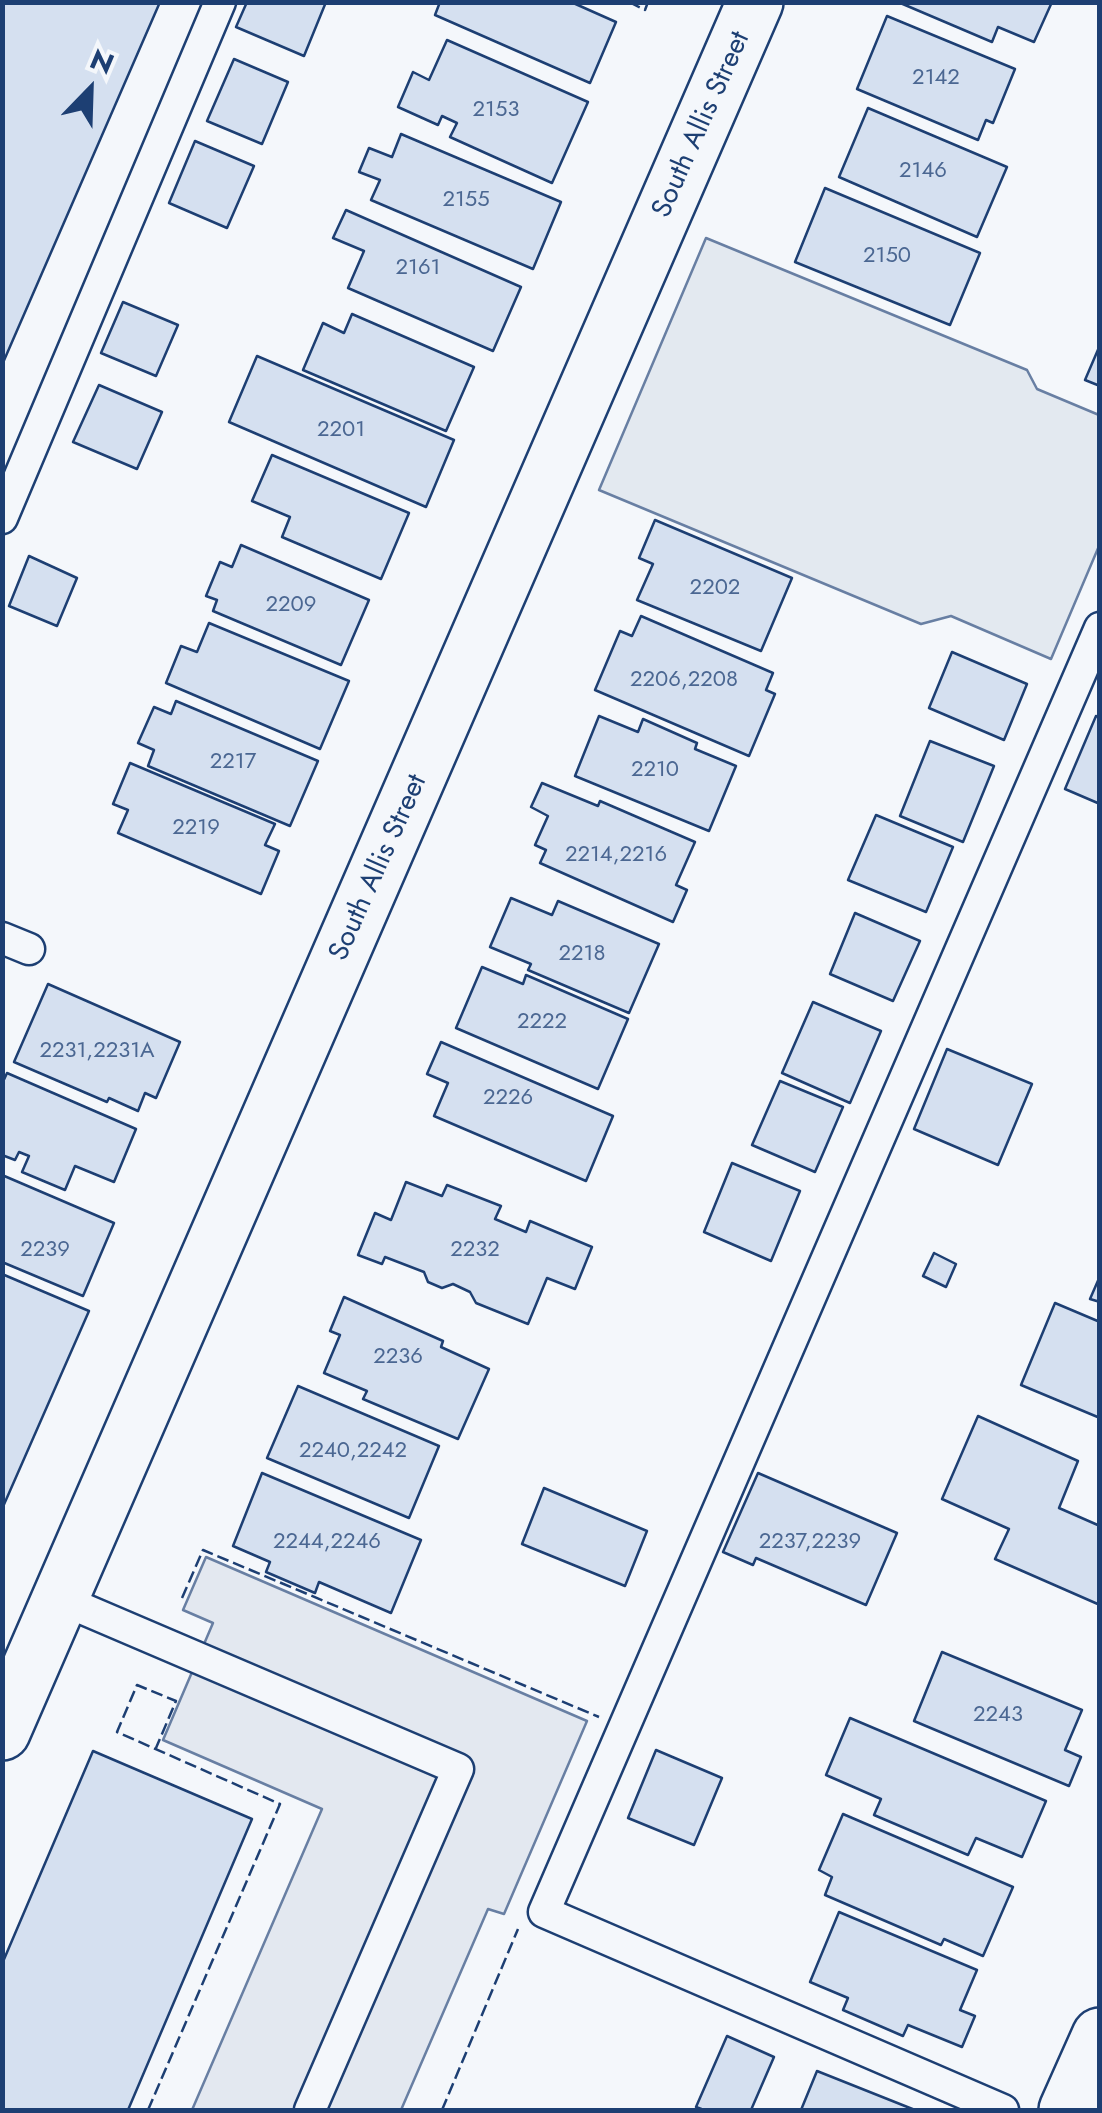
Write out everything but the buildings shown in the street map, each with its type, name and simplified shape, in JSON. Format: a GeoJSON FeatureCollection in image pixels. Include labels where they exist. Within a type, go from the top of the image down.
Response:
{"type":"FeatureCollection","features":[{"type":"Feature","properties":{"kind":"street","name":"South Allis Street"},"geometry":{"type":"LineString","coordinates":[[2,1732],[755,2]]}},
{"type":"Feature","properties":{"kind":"street"},"geometry":{"type":"LineString","coordinates":[[1066,2110],[1100,2036]]}},
{"type":"Feature","properties":{"kind":"lane"},"geometry":{"type":"LineString","coordinates":[[2,518],[220,2]]}},
{"type":"Feature","properties":{"kind":"lane"},"geometry":{"type":"LineString","coordinates":[[1003,2110],[544,1912],[1100,628]]}},
{"type":"Feature","properties":{"kind":"lane"},"geometry":{"type":"LineString","coordinates":[[60,1600],[458,1769],[310,2110]]}},
{"type":"Feature","properties":{"kind":"shaded area"},"geometry":{"type":"Polygon","coordinates":[[[706,238],[1027,370],[1037,389],[1099,415],[1099,546],[1051,659],[951,616],[921,624],[599,490],[706,238]]]}},
{"type":"Feature","properties":{"kind":"shaded area"},"geometry":{"type":"Polygon","coordinates":[[[206,1557],[587,1721],[504,1914],[488,1909],[401,2110],[192,2110],[322,1809],[163,1740],[213,1623],[183,1610],[206,1557]]]}},
{"type":"Feature","properties":{"kind":"fence"},"geometry":{"type":"LineString","coordinates":[[629,2],[645,10],[648,2]]}},
{"type":"Feature","properties":{"kind":"fence"},"geometry":{"type":"LineString","coordinates":[[182,1598],[203,1550],[599,1717]]}},
{"type":"Feature","properties":{"kind":"fence"},"geometry":{"type":"LineString","coordinates":[[148,2110],[280,1804],[117,1732],[137,1685],[176,1701],[156,1748]]}},
{"type":"Feature","properties":{"kind":"fence"},"geometry":{"type":"LineString","coordinates":[[442,2110],[518,1929]]}}]}
